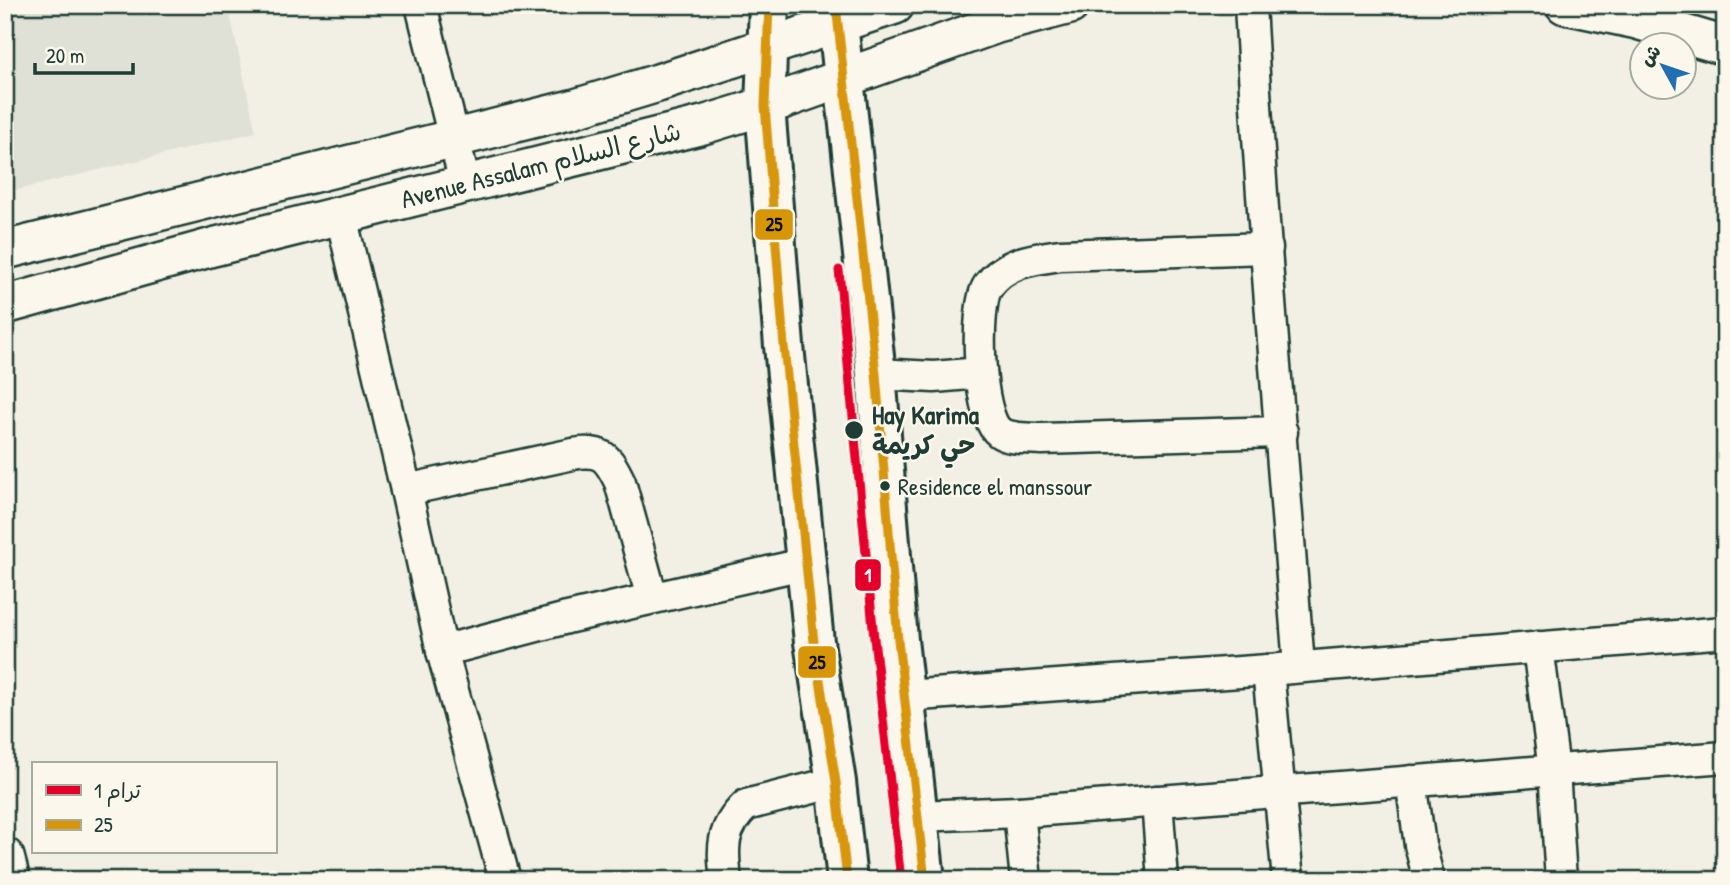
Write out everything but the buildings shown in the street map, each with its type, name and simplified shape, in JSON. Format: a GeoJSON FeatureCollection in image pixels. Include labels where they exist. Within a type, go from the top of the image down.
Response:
{"type":"FeatureCollection","features":[{"type":"Feature","properties":{"kind":"main road"},"geometry":{"type":"LineString","coordinates":[[769,5],[765,48],[765,106],[805,567],[836,782],[847,880]]}},
{"type":"Feature","properties":{"kind":"main road"},"geometry":{"type":"LineString","coordinates":[[837,15],[876,374],[898,640],[925,880]]}},
{"type":"Feature","properties":{"kind":"street"},"geometry":{"type":"LineString","coordinates":[[421,5],[465,183]]}},
{"type":"Feature","properties":{"kind":"street","name":"Avenue Assalam شارع السلام"},"geometry":{"type":"LineString","coordinates":[[5,250],[572,109],[765,48],[837,15],[895,5]]}},
{"type":"Feature","properties":{"kind":"street","name":"Avenue Assalam شارع السلام"},"geometry":{"type":"LineString","coordinates":[[5,305],[200,250],[703,125],[765,106],[997,24],[1070,5]]}},
{"type":"Feature","properties":{"kind":"street"},"geometry":{"type":"LineString","coordinates":[[1250,5],[1272,337],[1282,432],[1299,666]]}},
{"type":"Feature","properties":{"kind":"street"},"geometry":{"type":"LineString","coordinates":[[1565,5],[1637,20],[1725,46]]}},
{"type":"Feature","properties":{"kind":"street"},"geometry":{"type":"LineString","coordinates":[[341,216],[442,651],[505,880]]}},
{"type":"Feature","properties":{"kind":"street"},"geometry":{"type":"LineString","coordinates":[[1267,247],[1060,256],[1017,263],[989,283],[983,293],[980,305],[981,373],[992,424],[1004,435],[1042,439],[1282,432]]}},
{"type":"Feature","properties":{"kind":"street"},"geometry":{"type":"LineString","coordinates":[[876,374],[934,377],[981,373]]}},
{"type":"Feature","properties":{"kind":"street"},"geometry":{"type":"LineString","coordinates":[[406,490],[573,454],[599,454],[611,464],[620,482],[652,598]]}},
{"type":"Feature","properties":{"kind":"street"},"geometry":{"type":"LineString","coordinates":[[442,651],[652,598],[805,567]]}},
{"type":"Feature","properties":{"kind":"street"},"geometry":{"type":"LineString","coordinates":[[905,696],[1268,670],[1725,632]]}},
{"type":"Feature","properties":{"kind":"street"},"geometry":{"type":"LineString","coordinates":[[1538,647],[1554,770],[1561,880]]}},
{"type":"Feature","properties":{"kind":"street"},"geometry":{"type":"LineString","coordinates":[[1268,670],[1289,880]]}},
{"type":"Feature","properties":{"kind":"street"},"geometry":{"type":"LineString","coordinates":[[917,816],[1019,812],[1725,757]]}},
{"type":"Feature","properties":{"kind":"street"},"geometry":{"type":"LineString","coordinates":[[1411,781],[1420,845],[1429,880]]}},
{"type":"Feature","properties":{"kind":"street"},"geometry":{"type":"LineString","coordinates":[[726,880],[723,852],[726,835],[736,815],[747,805],[836,782]]}},
{"type":"Feature","properties":{"kind":"street"},"geometry":{"type":"LineString","coordinates":[[1157,801],[1163,880]]}},
{"type":"Feature","properties":{"kind":"street"},"geometry":{"type":"LineString","coordinates":[[1019,812],[1026,880]]}},
{"type":"Feature","properties":{"kind":"street"},"geometry":{"type":"LineString","coordinates":[[5,857],[11,880]]}},
{"type":"Feature","properties":{"kind":"shaded area"},"geometry":{"type":"Polygon","coordinates":[[[5,5],[228,5],[256,132],[5,193],[5,5]]]}},
{"type":"Feature","properties":{"kind":"tram line","name":"1"},"geometry":{"type":"LineString","coordinates":[[839,270],[874,638],[901,880]]}},
{"type":"Feature","properties":{"kind":"transit line","name":"25"},"geometry":{"type":"LineString","coordinates":[[769,5],[765,106],[784,346],[814,642],[836,782],[847,880]]}},
{"type":"Feature","properties":{"kind":"transit line","name":"25"},"geometry":{"type":"LineString","coordinates":[[836,5],[876,374],[898,640],[925,880]]}},
{"type":"Feature","properties":{"kind":"place","name":"Hay Karima حي كريمة"},"geometry":{"type":"Point","coordinates":[854,430]}},
{"type":"Feature","properties":{"kind":"place","name":"Residence el manssour"},"geometry":{"type":"Point","coordinates":[885,486]}}]}
